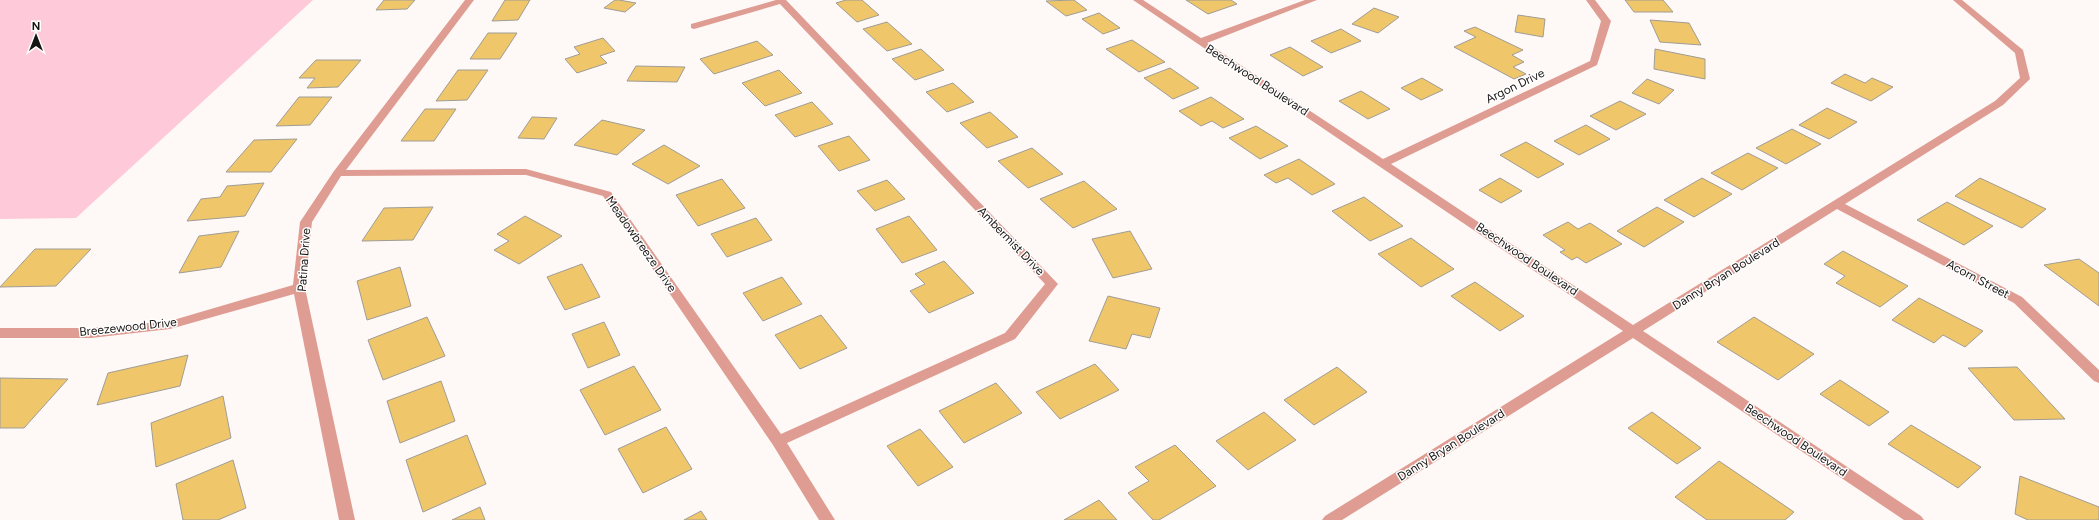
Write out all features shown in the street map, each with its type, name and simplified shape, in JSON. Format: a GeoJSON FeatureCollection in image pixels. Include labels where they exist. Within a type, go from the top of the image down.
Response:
{"type":"FeatureCollection","features":[{"type":"Feature","properties":{"kind":"street","name":"Patina Drive"},"geometry":{"type":"LineString","coordinates":[[347,520],[299,288],[306,222],[338,173],[470,0]]}},
{"type":"Feature","properties":{"kind":"street"},"geometry":{"type":"LineString","coordinates":[[694,26],[782,0]]}},
{"type":"Feature","properties":{"kind":"street","name":"Ambermist Drive"},"geometry":{"type":"LineString","coordinates":[[778,441],[1010,336],[1052,284],[782,0]]}},
{"type":"Feature","properties":{"kind":"street","name":"Beechwood Boulevard"},"geometry":{"type":"LineString","coordinates":[[1137,0],[1384,163],[1916,520]]}},
{"type":"Feature","properties":{"kind":"street"},"geometry":{"type":"LineString","coordinates":[[1200,42],[1313,0]]}},
{"type":"Feature","properties":{"kind":"street","name":"Argon Drive"},"geometry":{"type":"LineString","coordinates":[[1384,163],[1594,63],[1606,21],[1590,0]]}},
{"type":"Feature","properties":{"kind":"street","name":"Danny Bryan Boulevard"},"geometry":{"type":"LineString","coordinates":[[1330,520],[1838,205],[1999,103],[2025,79],[2020,52],[1956,0]]}},
{"type":"Feature","properties":{"kind":"street","name":"Meadowbreeze Drive"},"geometry":{"type":"LineString","coordinates":[[338,173],[526,172],[608,194],[778,441],[826,520]]}},
{"type":"Feature","properties":{"kind":"street","name":"Acorn Street"},"geometry":{"type":"LineString","coordinates":[[1838,205],[2018,300],[2099,378]]}},
{"type":"Feature","properties":{"kind":"street","name":"Breezewood Drive"},"geometry":{"type":"LineString","coordinates":[[0,333],[91,333],[170,325],[299,288]]}},
{"type":"Feature","properties":{"kind":"shaded area"},"geometry":{"type":"Polygon","coordinates":[[[0,0],[313,0],[76,218],[0,219],[0,0]]]}},
{"type":"Feature","properties":{"kind":"building"},"geometry":{"type":"Polygon","coordinates":[[[384,0],[415,0],[407,9],[376,10],[384,0]]]}},
{"type":"Feature","properties":{"kind":"building"},"geometry":{"type":"Polygon","coordinates":[[[505,0],[530,0],[518,20],[492,21],[505,0]]]}},
{"type":"Feature","properties":{"kind":"building"},"geometry":{"type":"Polygon","coordinates":[[[615,0],[636,3],[625,12],[604,8],[615,0]]]}},
{"type":"Feature","properties":{"kind":"building"},"geometry":{"type":"Polygon","coordinates":[[[846,0],[862,0],[879,15],[857,22],[836,3],[846,0]]]}},
{"type":"Feature","properties":{"kind":"building"},"geometry":{"type":"Polygon","coordinates":[[[1074,0],[1087,10],[1066,16],[1046,1],[1074,0]]]}},
{"type":"Feature","properties":{"kind":"building"},"geometry":{"type":"Polygon","coordinates":[[[1186,0],[1231,0],[1237,4],[1208,14],[1186,0]]]}},
{"type":"Feature","properties":{"kind":"building"},"geometry":{"type":"Polygon","coordinates":[[[1625,0],[1663,0],[1673,12],[1634,12],[1625,0]]]}},
{"type":"Feature","properties":{"kind":"building"},"geometry":{"type":"Polygon","coordinates":[[[1374,8],[1399,17],[1378,33],[1352,24],[1374,8]]]}},
{"type":"Feature","properties":{"kind":"building"},"geometry":{"type":"Polygon","coordinates":[[[1099,13],[1120,28],[1103,34],[1082,19],[1099,13]]]}},
{"type":"Feature","properties":{"kind":"building"},"geometry":{"type":"Polygon","coordinates":[[[1518,15],[1545,19],[1543,37],[1515,32],[1518,15]]]}},
{"type":"Feature","properties":{"kind":"building"},"geometry":{"type":"Polygon","coordinates":[[[1650,20],[1689,23],[1701,45],[1660,42],[1650,20]]]}},
{"type":"Feature","properties":{"kind":"building"},"geometry":{"type":"Polygon","coordinates":[[[887,22],[912,44],[887,51],[863,29],[887,22]]]}},
{"type":"Feature","properties":{"kind":"building"},"geometry":{"type":"Polygon","coordinates":[[[1475,27],[1523,50],[1512,55],[1524,62],[1513,67],[1526,74],[1514,79],[1454,47],[1476,37],[1464,31],[1475,27]]]}},
{"type":"Feature","properties":{"kind":"building"},"geometry":{"type":"Polygon","coordinates":[[[1341,29],[1361,41],[1331,53],[1311,41],[1341,29]]]}},
{"type":"Feature","properties":{"kind":"building"},"geometry":{"type":"Polygon","coordinates":[[[488,33],[517,33],[500,59],[470,59],[488,33]]]}},
{"type":"Feature","properties":{"kind":"building"},"geometry":{"type":"Polygon","coordinates":[[[603,38],[615,51],[600,56],[607,63],[577,73],[565,59],[580,54],[574,47],[603,38]]]}},
{"type":"Feature","properties":{"kind":"building"},"geometry":{"type":"Polygon","coordinates":[[[1132,40],[1165,62],[1139,72],[1106,49],[1132,40]]]}},
{"type":"Feature","properties":{"kind":"building"},"geometry":{"type":"Polygon","coordinates":[[[757,41],[773,55],[714,74],[700,59],[757,41]]]}},
{"type":"Feature","properties":{"kind":"building"},"geometry":{"type":"Polygon","coordinates":[[[1290,47],[1323,67],[1303,76],[1270,55],[1290,47]]]}},
{"type":"Feature","properties":{"kind":"building"},"geometry":{"type":"Polygon","coordinates":[[[921,49],[944,70],[915,80],[892,59],[921,49]]]}},
{"type":"Feature","properties":{"kind":"building"},"geometry":{"type":"Polygon","coordinates":[[[1655,49],[1705,59],[1705,79],[1654,69],[1655,49]]]}},
{"type":"Feature","properties":{"kind":"building"},"geometry":{"type":"Polygon","coordinates":[[[316,60],[361,60],[338,87],[307,88],[315,78],[299,78],[316,60]]]}},
{"type":"Feature","properties":{"kind":"building"},"geometry":{"type":"Polygon","coordinates":[[[636,66],[685,67],[677,82],[627,81],[636,66]]]}},
{"type":"Feature","properties":{"kind":"building"},"geometry":{"type":"Polygon","coordinates":[[[1170,68],[1199,88],[1173,99],[1144,78],[1170,68]]]}},
{"type":"Feature","properties":{"kind":"building"},"geometry":{"type":"Polygon","coordinates":[[[458,70],[488,70],[467,100],[436,101],[458,70]]]}},
{"type":"Feature","properties":{"kind":"building"},"geometry":{"type":"Polygon","coordinates":[[[779,70],[802,93],[765,106],[742,83],[779,70]]]}},
{"type":"Feature","properties":{"kind":"building"},"geometry":{"type":"Polygon","coordinates":[[[1845,74],[1865,83],[1872,78],[1893,87],[1871,101],[1831,83],[1845,74]]]}},
{"type":"Feature","properties":{"kind":"building"},"geometry":{"type":"Polygon","coordinates":[[[1422,78],[1443,90],[1421,100],[1401,88],[1422,78]]]}},
{"type":"Feature","properties":{"kind":"building"},"geometry":{"type":"Polygon","coordinates":[[[1647,79],[1674,90],[1659,104],[1632,93],[1647,79]]]}},
{"type":"Feature","properties":{"kind":"building"},"geometry":{"type":"Polygon","coordinates":[[[953,83],[974,102],[947,112],[926,92],[953,83]]]}},
{"type":"Feature","properties":{"kind":"building"},"geometry":{"type":"Polygon","coordinates":[[[1361,91],[1390,109],[1368,119],[1339,101],[1361,91]]]}},
{"type":"Feature","properties":{"kind":"building"},"geometry":{"type":"Polygon","coordinates":[[[299,97],[332,97],[310,125],[276,126],[299,97]]]}},
{"type":"Feature","properties":{"kind":"building"},"geometry":{"type":"Polygon","coordinates":[[[1211,97],[1244,119],[1223,128],[1212,121],[1201,126],[1179,111],[1211,97]]]}},
{"type":"Feature","properties":{"kind":"building"},"geometry":{"type":"Polygon","coordinates":[[[1620,101],[1646,114],[1616,130],[1590,116],[1620,101]]]}},
{"type":"Feature","properties":{"kind":"building"},"geometry":{"type":"Polygon","coordinates":[[[812,102],[833,124],[795,137],[775,115],[812,102]]]}},
{"type":"Feature","properties":{"kind":"building"},"geometry":{"type":"Polygon","coordinates":[[[1827,108],[1857,122],[1829,139],[1799,125],[1827,108]]]}},
{"type":"Feature","properties":{"kind":"building"},"geometry":{"type":"Polygon","coordinates":[[[425,109],[456,109],[434,141],[401,141],[425,109]]]}},
{"type":"Feature","properties":{"kind":"building"},"geometry":{"type":"Polygon","coordinates":[[[990,112],[1018,137],[987,148],[960,123],[990,112]]]}},
{"type":"Feature","properties":{"kind":"building"},"geometry":{"type":"Polygon","coordinates":[[[532,117],[557,118],[544,139],[518,138],[532,117]]]}},
{"type":"Feature","properties":{"kind":"building"},"geometry":{"type":"Polygon","coordinates":[[[602,120],[645,130],[617,155],[574,145],[602,120]]]}},
{"type":"Feature","properties":{"kind":"building"},"geometry":{"type":"Polygon","coordinates":[[[1586,125],[1610,139],[1579,155],[1554,141],[1586,125]]]}},
{"type":"Feature","properties":{"kind":"building"},"geometry":{"type":"Polygon","coordinates":[[[1256,126],[1288,146],[1260,159],[1229,138],[1256,126]]]}},
{"type":"Feature","properties":{"kind":"building"},"geometry":{"type":"Polygon","coordinates":[[[1792,129],[1821,144],[1786,164],[1756,148],[1792,129]]]}},
{"type":"Feature","properties":{"kind":"building"},"geometry":{"type":"Polygon","coordinates":[[[849,136],[870,160],[839,171],[818,146],[849,136]]]}},
{"type":"Feature","properties":{"kind":"building"},"geometry":{"type":"Polygon","coordinates":[[[297,139],[271,172],[226,172],[254,140],[297,139]]]}},
{"type":"Feature","properties":{"kind":"building"},"geometry":{"type":"Polygon","coordinates":[[[1526,142],[1564,164],[1538,178],[1500,155],[1526,142]]]}},
{"type":"Feature","properties":{"kind":"building"},"geometry":{"type":"Polygon","coordinates":[[[664,145],[700,166],[668,184],[632,164],[664,145]]]}},
{"type":"Feature","properties":{"kind":"building"},"geometry":{"type":"Polygon","coordinates":[[[1032,148],[1063,174],[1028,188],[998,161],[1032,148]]]}},
{"type":"Feature","properties":{"kind":"building"},"geometry":{"type":"Polygon","coordinates":[[[1748,153],[1778,168],[1742,190],[1711,173],[1748,153]]]}},
{"type":"Feature","properties":{"kind":"building"},"geometry":{"type":"Polygon","coordinates":[[[1299,159],[1335,184],[1312,195],[1288,178],[1276,183],[1264,175],[1299,159]]]}},
{"type":"Feature","properties":{"kind":"building"},"geometry":{"type":"Polygon","coordinates":[[[1500,178],[1522,191],[1501,203],[1479,190],[1500,178]]]}},
{"type":"Feature","properties":{"kind":"building"},"geometry":{"type":"Polygon","coordinates":[[[1702,178],[1732,194],[1694,217],[1664,200],[1702,178]]]}},
{"type":"Feature","properties":{"kind":"building"},"geometry":{"type":"Polygon","coordinates":[[[1980,178],[2046,209],[2022,228],[1955,196],[1980,178]]]}},
{"type":"Feature","properties":{"kind":"building"},"geometry":{"type":"Polygon","coordinates":[[[722,179],[745,208],[698,226],[676,195],[722,179]]]}},
{"type":"Feature","properties":{"kind":"building"},"geometry":{"type":"Polygon","coordinates":[[[887,180],[905,199],[875,211],[857,191],[887,180]]]}},
{"type":"Feature","properties":{"kind":"building"},"geometry":{"type":"Polygon","coordinates":[[[1084,181],[1117,209],[1073,228],[1040,199],[1084,181]]]}},
{"type":"Feature","properties":{"kind":"building"},"geometry":{"type":"Polygon","coordinates":[[[264,183],[245,216],[187,221],[201,199],[220,197],[227,186],[264,183]]]}},
{"type":"Feature","properties":{"kind":"building"},"geometry":{"type":"Polygon","coordinates":[[[1364,197],[1403,226],[1370,241],[1332,211],[1364,197]]]}},
{"type":"Feature","properties":{"kind":"building"},"geometry":{"type":"Polygon","coordinates":[[[1947,202],[1993,226],[1964,245],[1917,220],[1947,202]]]}},
{"type":"Feature","properties":{"kind":"building"},"geometry":{"type":"Polygon","coordinates":[[[433,207],[413,240],[362,241],[384,208],[433,207]]]}},
{"type":"Feature","properties":{"kind":"building"},"geometry":{"type":"Polygon","coordinates":[[[1657,207],[1684,222],[1644,247],[1617,231],[1657,207]]]}},
{"type":"Feature","properties":{"kind":"building"},"geometry":{"type":"Polygon","coordinates":[[[525,216],[562,236],[519,264],[494,250],[509,241],[497,234],[525,216]]]}},
{"type":"Feature","properties":{"kind":"building"},"geometry":{"type":"Polygon","coordinates":[[[909,216],[937,250],[902,263],[876,229],[909,216]]]}},
{"type":"Feature","properties":{"kind":"building"},"geometry":{"type":"Polygon","coordinates":[[[756,218],[772,240],[727,257],[711,234],[756,218]]]}},
{"type":"Feature","properties":{"kind":"building"},"geometry":{"type":"Polygon","coordinates":[[[1568,222],[1578,229],[1590,223],[1622,244],[1586,263],[1577,257],[1572,260],[1560,252],[1565,250],[1543,235],[1568,222]]]}},
{"type":"Feature","properties":{"kind":"building"},"geometry":{"type":"Polygon","coordinates":[[[239,231],[221,267],[179,273],[199,236],[239,231]]]}},
{"type":"Feature","properties":{"kind":"building"},"geometry":{"type":"Polygon","coordinates":[[[1130,231],[1152,269],[1113,278],[1092,239],[1130,231]]]}},
{"type":"Feature","properties":{"kind":"building"},"geometry":{"type":"Polygon","coordinates":[[[1411,238],[1454,269],[1421,287],[1378,254],[1411,238]]]}},
{"type":"Feature","properties":{"kind":"building"},"geometry":{"type":"Polygon","coordinates":[[[35,249],[91,249],[56,286],[0,287],[35,249]]]}},
{"type":"Feature","properties":{"kind":"building"},"geometry":{"type":"Polygon","coordinates":[[[1843,251],[1908,286],[1880,307],[1836,283],[1845,276],[1824,264],[1843,251]]]}},
{"type":"Feature","properties":{"kind":"building"},"geometry":{"type":"Polygon","coordinates":[[[2079,259],[2099,273],[2099,306],[2044,265],[2079,259]]]}},
{"type":"Feature","properties":{"kind":"building"},"geometry":{"type":"Polygon","coordinates":[[[944,261],[974,293],[929,313],[910,291],[925,284],[915,274],[944,261]]]}},
{"type":"Feature","properties":{"kind":"building"},"geometry":{"type":"Polygon","coordinates":[[[582,264],[600,297],[565,310],[547,277],[582,264]]]}},
{"type":"Feature","properties":{"kind":"building"},"geometry":{"type":"Polygon","coordinates":[[[400,267],[411,306],[367,320],[357,281],[400,267]]]}},
{"type":"Feature","properties":{"kind":"building"},"geometry":{"type":"Polygon","coordinates":[[[782,277],[802,304],[763,321],[743,293],[782,277]]]}},
{"type":"Feature","properties":{"kind":"building"},"geometry":{"type":"Polygon","coordinates":[[[1475,282],[1524,316],[1500,331],[1451,296],[1475,282]]]}},
{"type":"Feature","properties":{"kind":"building"},"geometry":{"type":"Polygon","coordinates":[[[1108,296],[1160,308],[1150,338],[1132,334],[1126,349],[1089,341],[1108,296]]]}},
{"type":"Feature","properties":{"kind":"building"},"geometry":{"type":"Polygon","coordinates":[[[1919,298],[1983,331],[1965,347],[1943,335],[1934,343],[1892,320],[1919,298]]]}},
{"type":"Feature","properties":{"kind":"building"},"geometry":{"type":"Polygon","coordinates":[[[821,315],[847,348],[800,369],[775,335],[821,315]]]}},
{"type":"Feature","properties":{"kind":"building"},"geometry":{"type":"Polygon","coordinates":[[[427,317],[445,356],[383,380],[368,340],[427,317]]]}},
{"type":"Feature","properties":{"kind":"building"},"geometry":{"type":"Polygon","coordinates":[[[1754,317],[1814,354],[1778,380],[1717,342],[1754,317]]]}},
{"type":"Feature","properties":{"kind":"building"},"geometry":{"type":"Polygon","coordinates":[[[604,322],[620,355],[588,368],[572,334],[604,322]]]}},
{"type":"Feature","properties":{"kind":"building"},"geometry":{"type":"Polygon","coordinates":[[[188,355],[180,386],[97,405],[108,373],[188,355]]]}},
{"type":"Feature","properties":{"kind":"building"},"geometry":{"type":"Polygon","coordinates":[[[1095,364],[1119,390],[1060,419],[1036,392],[1095,364]]]}},
{"type":"Feature","properties":{"kind":"building"},"geometry":{"type":"Polygon","coordinates":[[[634,366],[661,410],[605,435],[580,390],[634,366]]]}},
{"type":"Feature","properties":{"kind":"building"},"geometry":{"type":"Polygon","coordinates":[[[1337,367],[1367,392],[1314,425],[1284,400],[1337,367]]]}},
{"type":"Feature","properties":{"kind":"building"},"geometry":{"type":"Polygon","coordinates":[[[2017,367],[2065,419],[2014,420],[1968,368],[2017,367]]]}},
{"type":"Feature","properties":{"kind":"building"},"geometry":{"type":"Polygon","coordinates":[[[0,378],[68,379],[24,428],[0,428],[0,378]]]}},
{"type":"Feature","properties":{"kind":"building"},"geometry":{"type":"Polygon","coordinates":[[[1840,380],[1889,412],[1869,426],[1820,394],[1840,380]]]}},
{"type":"Feature","properties":{"kind":"building"},"geometry":{"type":"Polygon","coordinates":[[[441,381],[455,421],[400,443],[387,401],[441,381]]]}},
{"type":"Feature","properties":{"kind":"building"},"geometry":{"type":"Polygon","coordinates":[[[996,383],[1022,413],[964,443],[939,411],[996,383]]]}},
{"type":"Feature","properties":{"kind":"building"},"geometry":{"type":"Polygon","coordinates":[[[223,396],[231,438],[156,467],[151,423],[223,396]]]}},
{"type":"Feature","properties":{"kind":"building"},"geometry":{"type":"Polygon","coordinates":[[[1264,412],[1296,440],[1248,470],[1216,441],[1264,412]]]}},
{"type":"Feature","properties":{"kind":"building"},"geometry":{"type":"Polygon","coordinates":[[[1652,412],[1701,448],[1677,464],[1628,428],[1652,412]]]}},
{"type":"Feature","properties":{"kind":"building"},"geometry":{"type":"Polygon","coordinates":[[[1911,425],[1981,467],[1958,488],[1888,444],[1911,425]]]}},
{"type":"Feature","properties":{"kind":"building"},"geometry":{"type":"Polygon","coordinates":[[[666,427],[692,469],[643,493],[618,449],[666,427]]]}},
{"type":"Feature","properties":{"kind":"building"},"geometry":{"type":"Polygon","coordinates":[[[920,429],[953,467],[918,486],[887,446],[920,429]]]}},
{"type":"Feature","properties":{"kind":"building"},"geometry":{"type":"Polygon","coordinates":[[[467,435],[486,484],[423,512],[406,460],[467,435]]]}},
{"type":"Feature","properties":{"kind":"building"},"geometry":{"type":"Polygon","coordinates":[[[1175,445],[1216,486],[1159,520],[1153,520],[1128,493],[1149,481],[1135,467],[1175,445]]]}},
{"type":"Feature","properties":{"kind":"building"},"geometry":{"type":"Polygon","coordinates":[[[233,460],[246,508],[218,520],[183,520],[176,484],[233,460]]]}},
{"type":"Feature","properties":{"kind":"building"},"geometry":{"type":"Polygon","coordinates":[[[1719,461],[1794,512],[1785,520],[1707,520],[1675,497],[1719,461]]]}},
{"type":"Feature","properties":{"kind":"building"},"geometry":{"type":"Polygon","coordinates":[[[2020,476],[2099,507],[2099,520],[2028,520],[2015,514],[2020,476]]]}},
{"type":"Feature","properties":{"kind":"building"},"geometry":{"type":"Polygon","coordinates":[[[1099,500],[1117,520],[1064,520],[1099,500]]]}},
{"type":"Feature","properties":{"kind":"building"},"geometry":{"type":"Polygon","coordinates":[[[480,507],[485,520],[452,520],[480,507]]]}},
{"type":"Feature","properties":{"kind":"building"},"geometry":{"type":"Polygon","coordinates":[[[701,511],[707,520],[684,520],[701,511]]]}}]}
